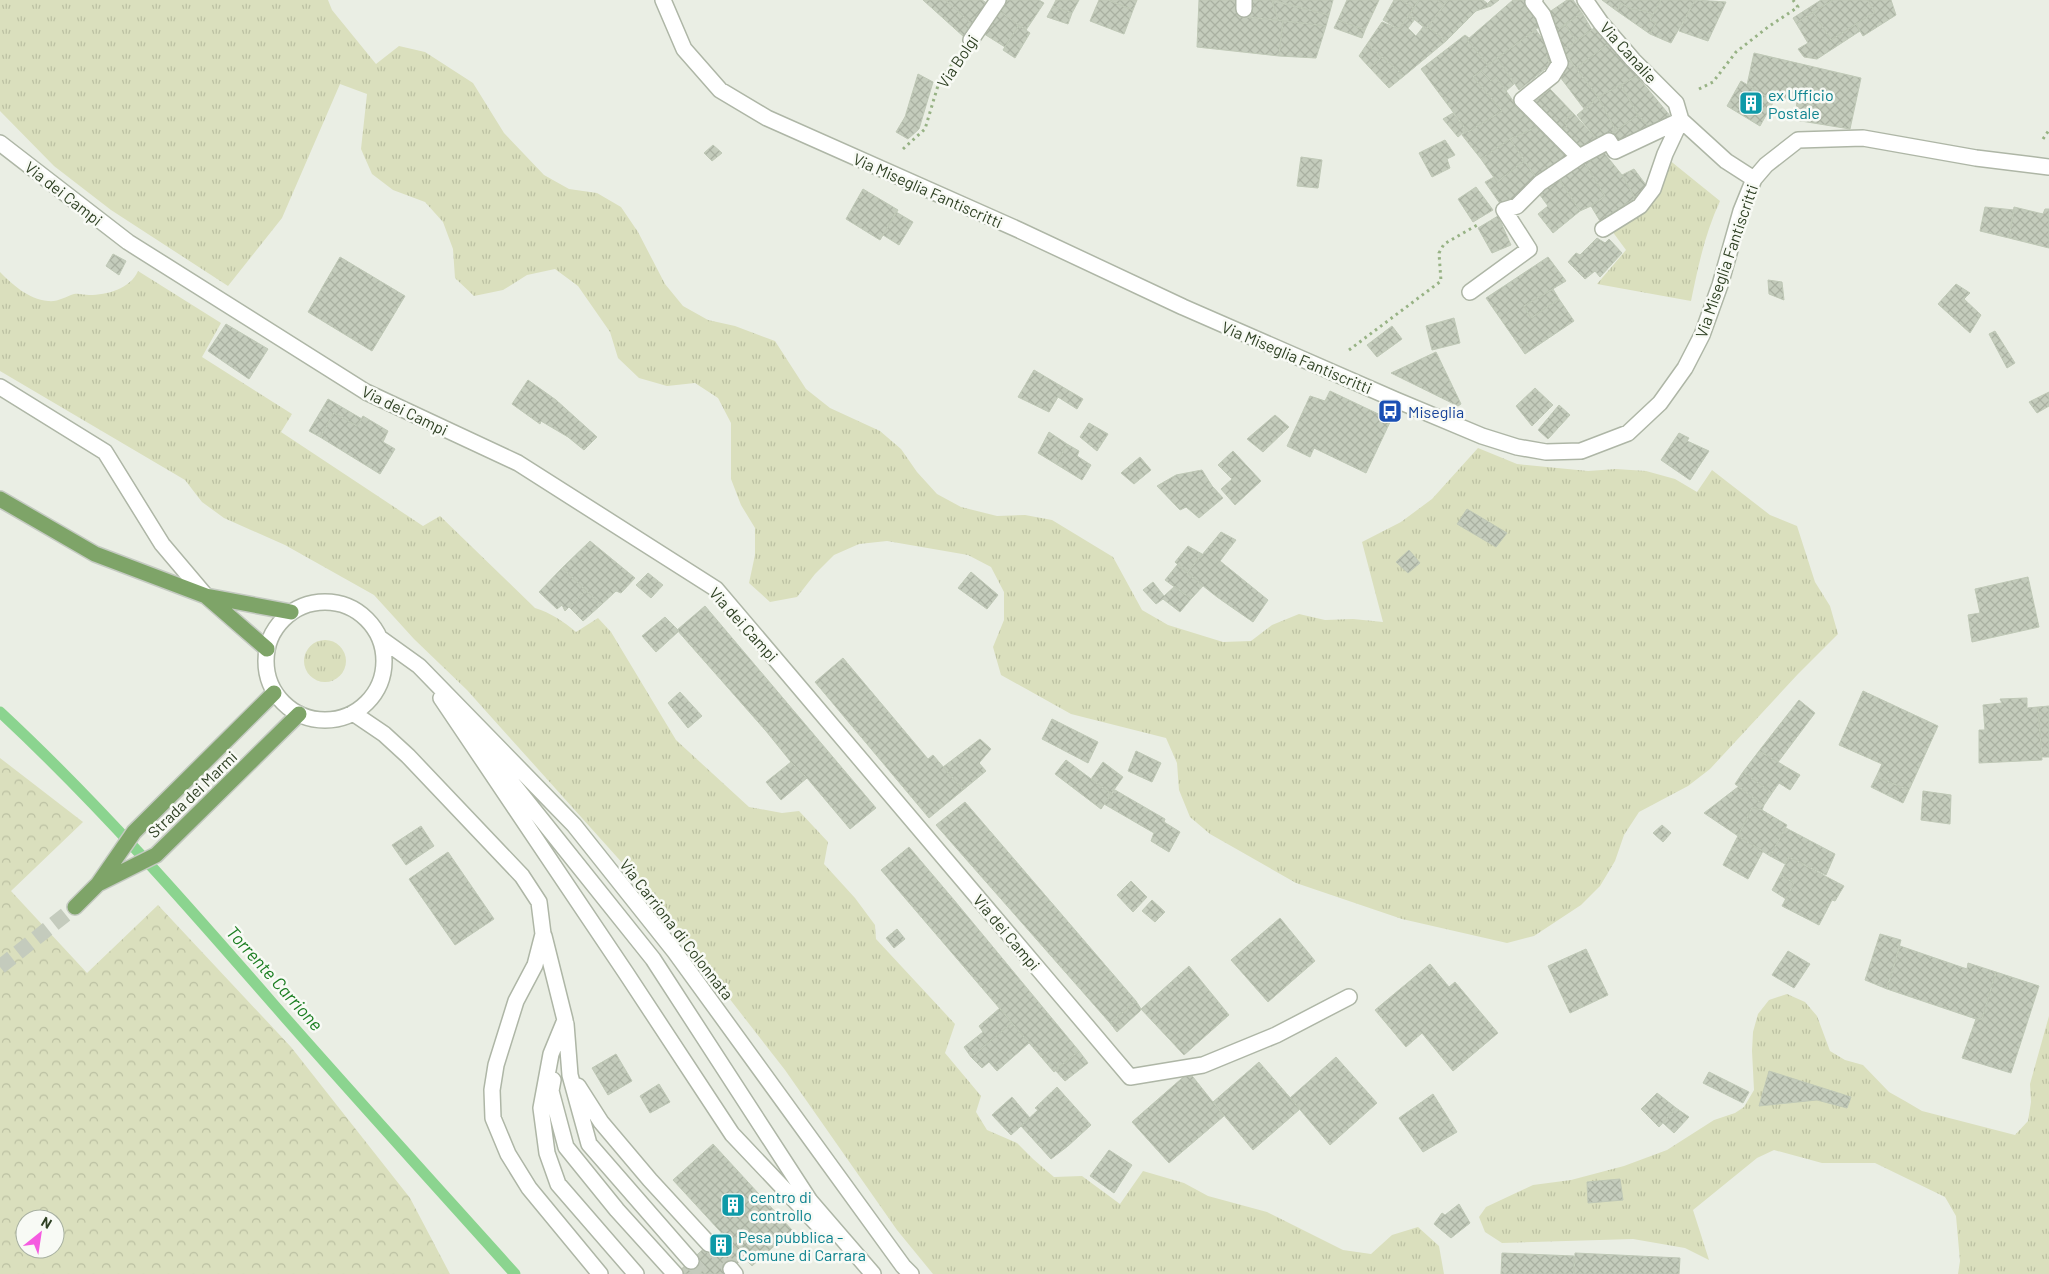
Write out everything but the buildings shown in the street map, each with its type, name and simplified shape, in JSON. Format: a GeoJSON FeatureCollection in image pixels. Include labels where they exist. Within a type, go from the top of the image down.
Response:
{"type":"FeatureCollection","features":[{"type":"Feature","properties":{"kind":"main road"},"geometry":{"type":"LineString","coordinates":[[0,500],[95,554],[206,596],[291,612]]}},
{"type":"Feature","properties":{"kind":"main road"},"geometry":{"type":"LineString","coordinates":[[206,596],[267,648]]}},
{"type":"Feature","properties":{"kind":"main road","name":"Strada dei Marmi"},"geometry":{"type":"LineString","coordinates":[[75,906],[98,884],[134,832],[274,692]]}},
{"type":"Feature","properties":{"kind":"main road","name":"Strada dei Marmi"},"geometry":{"type":"LineString","coordinates":[[98,884],[156,855],[299,714]]}},
{"type":"Feature","properties":{"kind":"street","name":"Via Miseglia Fantiscritti"},"geometry":{"type":"LineString","coordinates":[[663,0],[684,49],[720,90],[767,118],[1324,369],[1482,436],[1517,447],[1546,452],[1581,451],[1628,433],[1660,403],[1690,360],[1702,335],[1720,285],[1741,210],[1754,179],[1766,165],[1798,140],[1863,138],[1976,158],[2049,167]]}},
{"type":"Feature","properties":{"kind":"street","name":"Via Bolgi"},"geometry":{"type":"LineString","coordinates":[[971,40],[998,0]]}},
{"type":"Feature","properties":{"kind":"street"},"geometry":{"type":"LineString","coordinates":[[1535,0],[1533,2],[1543,15],[1560,63],[1552,76],[1522,100],[1579,157]]}},
{"type":"Feature","properties":{"kind":"street","name":"Via Canalie"},"geometry":{"type":"LineString","coordinates":[[1585,0],[1620,45],[1681,99],[1681,120]]}},
{"type":"Feature","properties":{"kind":"street"},"geometry":{"type":"LineString","coordinates":[[1470,292],[1529,250],[1504,210],[1517,206],[1540,183],[1579,157],[1609,141],[1615,151],[1681,120]]}},
{"type":"Feature","properties":{"kind":"street"},"geometry":{"type":"LineString","coordinates":[[1681,120],[1726,161],[1754,179]]}},
{"type":"Feature","properties":{"kind":"street"},"geometry":{"type":"LineString","coordinates":[[1603,229],[1640,206],[1653,189],[1665,154],[1681,120]]}},
{"type":"Feature","properties":{"kind":"street","name":"Via dei Campi"},"geometry":{"type":"LineString","coordinates":[[0,144],[128,242],[366,392],[518,463],[716,589],[1130,1077],[1203,1065],[1276,1035],[1349,997]]}},
{"type":"Feature","properties":{"kind":"street"},"geometry":{"type":"LineString","coordinates":[[0,387],[105,452],[162,544],[206,596]]}},
{"type":"Feature","properties":{"kind":"street","name":"Via Carriona di Colonnata"},"geometry":{"type":"LineString","coordinates":[[315,603],[342,604],[357,612],[370,623],[380,638],[384,655],[383,672],[378,689],[367,703],[353,713],[336,720],[317,720],[299,714],[284,704],[274,692],[265,664],[267,648],[272,634],[280,622],[291,612],[315,603]]}},
{"type":"Feature","properties":{"kind":"street","name":"Via Carriona di Colonnata"},"geometry":{"type":"LineString","coordinates":[[380,638],[419,666],[574,825],[675,952],[903,1266],[911,1274]]}},
{"type":"Feature","properties":{"kind":"street"},"geometry":{"type":"LineString","coordinates":[[419,666],[732,1134],[778,1184],[867,1274]]}},
{"type":"Feature","properties":{"kind":"street"},"geometry":{"type":"LineString","coordinates":[[419,666],[653,959],[810,1201],[873,1274]]}},
{"type":"Feature","properties":{"kind":"street"},"geometry":{"type":"LineString","coordinates":[[353,713],[384,734],[408,756],[522,876],[539,902],[543,934],[565,1020],[570,1075],[589,1144],[690,1261]]}},
{"type":"Feature","properties":{"kind":"street"},"geometry":{"type":"LineString","coordinates":[[543,934],[535,965],[516,1001],[496,1065],[492,1090],[493,1118],[508,1154],[529,1188],[600,1274]]}},
{"type":"Feature","properties":{"kind":"street"},"geometry":{"type":"LineString","coordinates":[[565,1020],[551,1054],[541,1108],[546,1153],[558,1184],[636,1274]]}},
{"type":"Feature","properties":{"kind":"street"},"geometry":{"type":"LineString","coordinates":[[565,1020],[551,1090],[566,1147],[617,1210],[675,1274]]}},
{"type":"Feature","properties":{"kind":"street"},"geometry":{"type":"LineString","coordinates":[[570,1075],[601,1122],[650,1180],[709,1244]]}},
{"type":"Feature","properties":{"kind":"path"},"geometry":{"type":"LineString","coordinates":[[1681,99],[1713,82],[1736,52],[1798,7],[1794,0]]}},
{"type":"Feature","properties":{"kind":"path","name":"Via Bolgi"},"geometry":{"type":"LineString","coordinates":[[888,172],[894,157],[925,129],[939,82],[971,40]]}},
{"type":"Feature","properties":{"kind":"path"},"geometry":{"type":"LineString","coordinates":[[1324,369],[1441,282],[1440,253],[1444,244],[1504,210]]}},
{"type":"Feature","properties":{"kind":"green space"},"geometry":{"type":"Polygon","coordinates":[[[0,0],[328,0],[332,10],[376,64],[399,46],[425,52],[473,83],[504,133],[544,175],[569,189],[597,193],[621,207],[638,232],[665,284],[683,306],[708,320],[735,326],[775,341],[806,389],[830,408],[880,431],[901,449],[917,472],[937,494],[961,507],[997,516],[1025,515],[1052,520],[1113,557],[1142,610],[1168,625],[1223,642],[1251,641],[1272,625],[1299,614],[1325,620],[1353,619],[1383,622],[1362,542],[1401,522],[1432,499],[1478,448],[1517,464],[1588,471],[1616,469],[1646,471],[1675,479],[1697,492],[1712,470],[1770,515],[1797,526],[1815,582],[1830,606],[1838,634],[1798,674],[1710,769],[1688,786],[1639,812],[1624,835],[1615,861],[1600,886],[1581,905],[1534,936],[1507,943],[1402,919],[1296,883],[1210,834],[1190,817],[1179,790],[1177,763],[1166,738],[1071,714],[1001,675],[993,647],[1004,620],[1004,592],[991,567],[968,555],[887,541],[859,544],[834,555],[815,574],[797,597],[770,602],[749,583],[755,555],[755,528],[741,505],[731,479],[731,423],[718,398],[695,383],[667,386],[639,378],[618,358],[610,332],[578,286],[555,269],[527,275],[503,290],[474,296],[455,278],[453,249],[443,222],[425,202],[393,190],[372,174],[361,149],[367,94],[340,84],[282,218],[228,286],[111,210],[54,166],[0,111],[0,0]]]}},
{"type":"Feature","properties":{"kind":"green space"},"geometry":{"type":"Polygon","coordinates":[[[1668,159],[1720,201],[1706,238],[1691,301],[1597,284],[1626,250],[1612,231],[1668,159]]]}},
{"type":"Feature","properties":{"kind":"green space"},"geometry":{"type":"Polygon","coordinates":[[[138,271],[221,323],[202,357],[292,414],[281,432],[423,526],[440,516],[535,608],[557,618],[576,632],[598,618],[611,632],[676,740],[749,807],[782,813],[799,811],[828,842],[824,864],[855,898],[875,925],[876,939],[955,1024],[945,1053],[981,1096],[976,1112],[987,1130],[1017,1143],[1054,1177],[1082,1176],[1120,1204],[1143,1171],[1184,1183],[1208,1196],[1267,1212],[1343,1250],[1371,1254],[1392,1235],[1418,1227],[1439,1246],[1444,1274],[933,1274],[897,1230],[785,1070],[634,876],[467,690],[414,639],[374,595],[285,545],[224,518],[202,502],[185,480],[0,371],[0,272],[27,294],[41,300],[52,301],[74,294],[96,295],[117,290],[130,282],[138,271]]]}},
{"type":"Feature","properties":{"kind":"green space"},"geometry":{"type":"Polygon","coordinates":[[[329,640],[337,643],[343,649],[346,661],[343,673],[337,679],[321,682],[313,679],[307,673],[304,657],[307,649],[313,643],[329,640]]]}},
{"type":"Feature","properties":{"kind":"green space"},"geometry":{"type":"Polygon","coordinates":[[[0,758],[83,822],[11,891],[87,973],[158,905],[291,1047],[410,1198],[450,1274],[0,1274],[0,758]]]}},
{"type":"Feature","properties":{"kind":"green space"},"geometry":{"type":"Polygon","coordinates":[[[1787,994],[1805,1002],[1817,1016],[1830,1051],[1845,1060],[1863,1065],[1889,1092],[1922,1111],[2015,1135],[2028,1121],[2031,1102],[2030,1084],[2049,1016],[2049,1274],[1958,1274],[1960,1261],[1956,1216],[1945,1197],[1875,1163],[1822,1163],[1774,1150],[1757,1158],[1693,1210],[1709,1260],[1685,1248],[1633,1239],[1502,1243],[1485,1232],[1479,1217],[1486,1207],[1533,1185],[1571,1180],[1624,1166],[1667,1150],[1714,1120],[1735,1113],[1744,1107],[1754,1090],[1753,1032],[1758,1014],[1769,1000],[1787,994]]]}},
{"type":"Feature","properties":{"kind":"waterway","name":"Torrente Carrione"},"geometry":{"type":"LineString","coordinates":[[0,712],[72,782],[141,855],[515,1274]]}},
{"type":"Feature","properties":{"kind":"tunnel"},"geometry":{"type":"LineString","coordinates":[[0,967],[75,907]]}},
{"type":"Feature","properties":{"kind":"tunnel"},"geometry":{"type":"LineString","coordinates":[[709,1244],[731,1269]]}},
{"type":"Feature","properties":{"kind":"tunnel"},"geometry":{"type":"LineString","coordinates":[[691,1261],[702,1274]]}},
{"type":"Feature","properties":{"kind":"place","name":"ex Ufficio Postale"},"geometry":{"type":"Point","coordinates":[1751,103]}},
{"type":"Feature","properties":{"kind":"place","name":"Miseglia"},"geometry":{"type":"Point","coordinates":[1390,411]}},
{"type":"Feature","properties":{"kind":"place","name":"centro di controllo"},"geometry":{"type":"Point","coordinates":[733,1205]}},
{"type":"Feature","properties":{"kind":"place","name":"Pesa pubblica - Comune di Carrara"},"geometry":{"type":"Point","coordinates":[721,1245]}}]}
